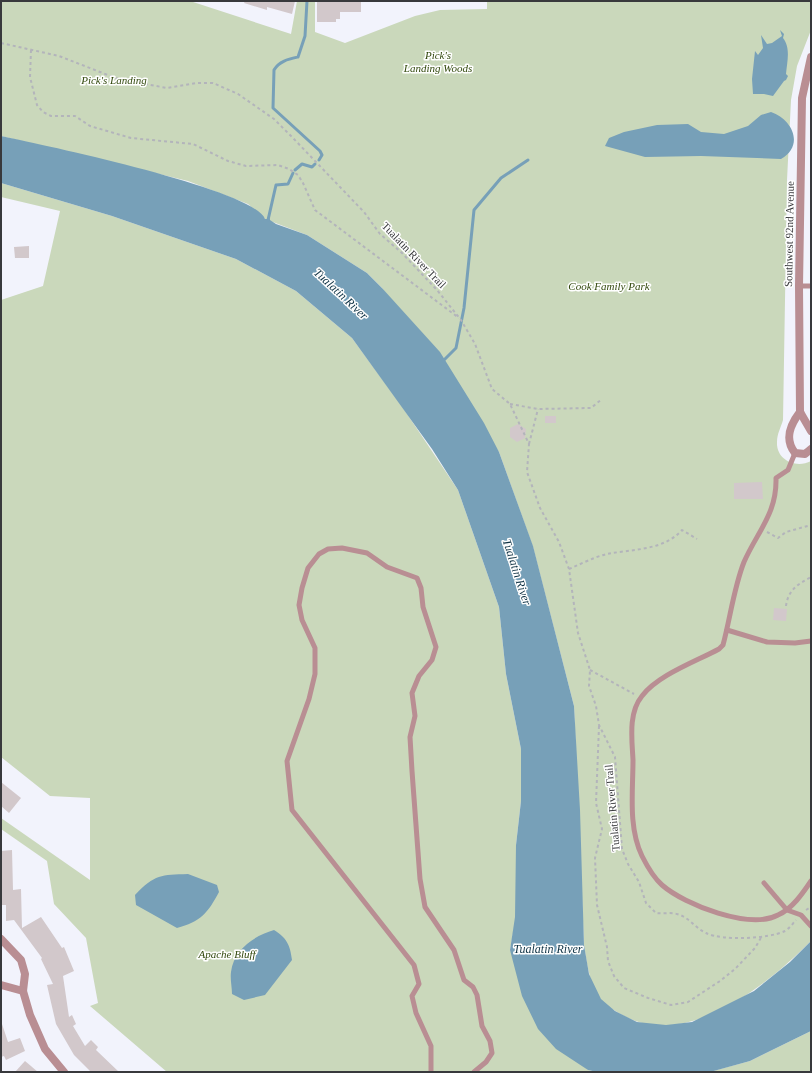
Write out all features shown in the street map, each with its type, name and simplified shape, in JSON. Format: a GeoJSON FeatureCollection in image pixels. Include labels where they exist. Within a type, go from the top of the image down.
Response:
{"type":"FeatureCollection","features":[{"type":"Feature","properties":{"kind":"street","name":"Southwest 92nd Avenue"},"geometry":{"type":"LineString","coordinates":[[811,57],[802,98],[799,286],[800,412],[811,431]]}},
{"type":"Feature","properties":{"kind":"street"},"geometry":{"type":"LineString","coordinates":[[800,412],[792,422],[789,432],[790,444],[795,453],[805,454],[811,449]]}},
{"type":"Feature","properties":{"kind":"street"},"geometry":{"type":"LineString","coordinates":[[1,939],[22,960],[25,974],[23,991],[30,1015],[45,1049],[64,1072]]}},
{"type":"Feature","properties":{"kind":"street"},"geometry":{"type":"LineString","coordinates":[[1,985],[23,991]]}},
{"type":"Feature","properties":{"kind":"lane"},"geometry":{"type":"LineString","coordinates":[[799,286],[811,286]]}},
{"type":"Feature","properties":{"kind":"lane"},"geometry":{"type":"LineString","coordinates":[[795,453],[788,470],[776,478],[774,503],[763,529],[742,568],[723,645],[719,649],[663,678],[649,687],[640,697],[634,711],[634,827],[641,855],[663,886],[687,900],[727,916],[746,920],[758,920],[778,915],[787,910],[803,892],[811,880]]}},
{"type":"Feature","properties":{"kind":"lane"},"geometry":{"type":"LineString","coordinates":[[431,1072],[431,1046],[416,1013],[412,996],[419,984],[414,965],[292,810],[287,761],[309,698],[315,674],[315,648],[302,620],[299,605],[308,568],[319,554],[328,549],[342,548],[367,553],[388,567],[417,578],[421,588],[423,607],[436,647],[432,660],[419,676],[412,693],[415,716],[410,737],[420,879],[425,907],[454,950],[464,980],[473,987],[477,995],[482,1026],[490,1041],[492,1053],[486,1062],[474,1072]]}},
{"type":"Feature","properties":{"kind":"lane"},"geometry":{"type":"LineString","coordinates":[[727,630],[767,642],[795,643],[811,641]]}},
{"type":"Feature","properties":{"kind":"lane"},"geometry":{"type":"LineString","coordinates":[[764,883],[787,910],[801,915],[811,926]]}},
{"type":"Feature","properties":{"kind":"path","name":"Tualatin River Trail"},"geometry":{"type":"LineString","coordinates":[[1,43],[59,56],[118,79],[167,88],[197,83],[213,83],[238,94],[274,119],[364,212],[385,239],[437,290],[461,320],[475,344],[492,389],[510,404],[529,444],[527,472],[540,508],[553,531],[572,577],[578,633],[590,670],[589,686],[596,706],[599,725],[615,757],[622,849],[628,864],[639,882],[646,903],[656,913],[676,913],[685,917],[700,929],[711,935],[727,938],[762,936],[786,930],[811,907]]}},
{"type":"Feature","properties":{"kind":"path"},"geometry":{"type":"LineString","coordinates":[[31,50],[29,64],[34,92],[38,105],[43,112],[51,116],[75,116],[90,126],[131,138],[193,144],[228,161],[246,166],[278,165],[289,169],[298,175],[315,210],[461,320]]}},
{"type":"Feature","properties":{"kind":"path"},"geometry":{"type":"LineString","coordinates":[[510,404],[538,409],[591,408],[602,399]]}},
{"type":"Feature","properties":{"kind":"path"},"geometry":{"type":"LineString","coordinates":[[529,444],[538,409]]}},
{"type":"Feature","properties":{"kind":"path"},"geometry":{"type":"LineString","coordinates":[[763,529],[778,538],[786,532],[811,526]]}},
{"type":"Feature","properties":{"kind":"path"},"geometry":{"type":"LineString","coordinates":[[569,569],[606,554],[662,544],[675,537],[682,530],[697,539]]}},
{"type":"Feature","properties":{"kind":"path"},"geometry":{"type":"LineString","coordinates":[[786,606],[786,599],[792,589],[811,577]]}},
{"type":"Feature","properties":{"kind":"path"},"geometry":{"type":"LineString","coordinates":[[590,670],[640,697]]}},
{"type":"Feature","properties":{"kind":"path"},"geometry":{"type":"LineString","coordinates":[[599,725],[596,803],[602,829],[595,858],[597,905],[607,947],[608,961],[614,976],[624,988],[648,998],[671,1005],[688,1002],[720,981],[735,969],[755,948],[762,936]]}},
{"type":"Feature","properties":{"kind":"green space","name":"Cook Family Park"},"geometry":{"type":"Polygon","coordinates":[[[1,1],[190,1],[291,34],[297,1],[315,1],[315,32],[345,43],[415,16],[440,10],[487,9],[487,1],[811,1],[811,30],[797,66],[791,100],[787,180],[783,420],[778,433],[777,442],[780,454],[788,461],[799,464],[811,461],[811,941],[794,958],[751,992],[727,1007],[702,1018],[676,1025],[651,1025],[626,1017],[604,1003],[599,997],[591,979],[584,945],[574,706],[533,547],[499,452],[382,288],[367,273],[307,235],[265,219],[248,204],[188,181],[1,136],[1,1]]]}},
{"type":"Feature","properties":{"kind":"green space","name":"Apache Bluff"},"geometry":{"type":"Polygon","coordinates":[[[1,183],[112,216],[236,259],[296,291],[352,338],[401,405],[458,490],[499,607],[506,674],[521,749],[521,801],[516,845],[516,917],[510,950],[588,1070],[597,1072],[167,1072],[90,1006],[98,1003],[86,938],[54,904],[47,861],[1,829],[1,818],[90,880],[90,798],[50,796],[1,757],[1,300],[43,286],[60,211],[1,197],[1,183]]]}},
{"type":"Feature","properties":{"kind":"green space"},"geometry":{"type":"Polygon","coordinates":[[[811,1031],[811,1072],[709,1072],[750,1061],[811,1031]]]}},
{"type":"Feature","properties":{"kind":"water"},"geometry":{"type":"Polygon","coordinates":[[[780,30],[784,34],[783,38],[788,51],[786,74],[788,76],[773,96],[753,94],[752,79],[755,51],[758,55],[763,48],[761,35],[767,44],[772,43],[782,36],[780,30]]]}},
{"type":"Feature","properties":{"kind":"water"},"geometry":{"type":"Polygon","coordinates":[[[771,112],[785,120],[793,133],[793,147],[781,159],[701,156],[645,157],[605,146],[609,138],[624,132],[657,125],[688,124],[701,132],[724,134],[748,126],[761,115],[771,112]]]}},
{"type":"Feature","properties":{"kind":"water","name":"Tualatin River"},"geometry":{"type":"Polygon","coordinates":[[[1,136],[143,169],[224,194],[252,207],[265,219],[269,216],[270,220],[276,224],[307,235],[367,273],[440,352],[484,423],[499,452],[533,546],[574,706],[580,810],[584,945],[589,974],[601,999],[615,1011],[637,1022],[666,1025],[692,1022],[754,991],[790,962],[811,941],[811,1031],[750,1061],[710,1072],[597,1072],[588,1070],[556,1049],[538,1029],[522,996],[510,950],[515,917],[516,845],[521,801],[521,749],[506,674],[499,607],[458,490],[432,449],[352,338],[296,291],[236,259],[112,216],[1,183],[1,136]]]}},
{"type":"Feature","properties":{"kind":"water"},"geometry":{"type":"Polygon","coordinates":[[[188,874],[217,885],[219,892],[207,911],[192,923],[177,928],[136,905],[135,895],[153,879],[171,875],[188,874]]]}},
{"type":"Feature","properties":{"kind":"water"},"geometry":{"type":"Polygon","coordinates":[[[274,930],[287,942],[292,960],[265,995],[244,1000],[232,994],[231,972],[236,957],[252,940],[274,930]]]}},
{"type":"Feature","properties":{"kind":"building"},"geometry":{"type":"Polygon","coordinates":[[[245,1],[295,1],[292,14],[267,7],[267,10],[244,3],[245,1]]]}},
{"type":"Feature","properties":{"kind":"building"},"geometry":{"type":"Polygon","coordinates":[[[317,1],[361,1],[361,12],[340,12],[340,19],[336,19],[336,22],[317,22],[317,1]]]}},
{"type":"Feature","properties":{"kind":"building"},"geometry":{"type":"Polygon","coordinates":[[[29,246],[29,258],[15,258],[14,247],[29,246]]]}},
{"type":"Feature","properties":{"kind":"building"},"geometry":{"type":"Polygon","coordinates":[[[545,416],[556,416],[556,423],[545,423],[545,416]]]}},
{"type":"Feature","properties":{"kind":"building"},"geometry":{"type":"Polygon","coordinates":[[[518,424],[526,429],[525,438],[517,442],[510,437],[510,428],[518,424]]]}},
{"type":"Feature","properties":{"kind":"building"},"geometry":{"type":"Polygon","coordinates":[[[762,482],[763,499],[734,499],[734,483],[762,482]]]}},
{"type":"Feature","properties":{"kind":"building"},"geometry":{"type":"Polygon","coordinates":[[[774,608],[787,609],[786,621],[773,620],[774,608]]]}},
{"type":"Feature","properties":{"kind":"building"},"geometry":{"type":"Polygon","coordinates":[[[1,782],[21,798],[9,813],[1,806],[1,782]]]}},
{"type":"Feature","properties":{"kind":"building"},"geometry":{"type":"Polygon","coordinates":[[[12,850],[13,890],[21,889],[22,928],[41,917],[62,948],[64,947],[74,971],[63,976],[69,1017],[72,1015],[76,1024],[73,1026],[85,1046],[91,1040],[98,1047],[96,1050],[119,1072],[91,1072],[74,1055],[56,1024],[47,985],[53,984],[41,959],[42,958],[14,920],[6,921],[6,905],[1,905],[1,851],[12,850]]]}},
{"type":"Feature","properties":{"kind":"building"},"geometry":{"type":"Polygon","coordinates":[[[2,1024],[8,1042],[20,1038],[25,1051],[6,1060],[4,1056],[1,1057],[2,1024]]]}},
{"type":"Feature","properties":{"kind":"building"},"geometry":{"type":"Polygon","coordinates":[[[25,1061],[38,1072],[15,1072],[25,1061]]]}},
{"type":"Feature","properties":{"kind":"waterway"},"geometry":{"type":"LineString","coordinates":[[307,1],[305,36],[298,57],[281,62],[274,70],[273,108],[320,151],[322,155],[319,160]]}},
{"type":"Feature","properties":{"kind":"waterway"},"geometry":{"type":"LineString","coordinates":[[443,361],[456,348],[464,308],[474,210],[501,178],[528,160]]}},
{"type":"Feature","properties":{"kind":"waterway"},"geometry":{"type":"LineString","coordinates":[[295,170],[302,164],[312,167],[315,164]]}},
{"type":"Feature","properties":{"kind":"waterway"},"geometry":{"type":"LineString","coordinates":[[268,220],[276,185],[288,184],[293,173]]}},
{"type":"Feature","properties":{"kind":"park label","name":"Pick's Landing Woods"},"geometry":{"type":"Point","coordinates":[438,61]}},
{"type":"Feature","properties":{"kind":"park label","name":"Pick's Landing"},"geometry":{"type":"Point","coordinates":[114,80]}}]}
